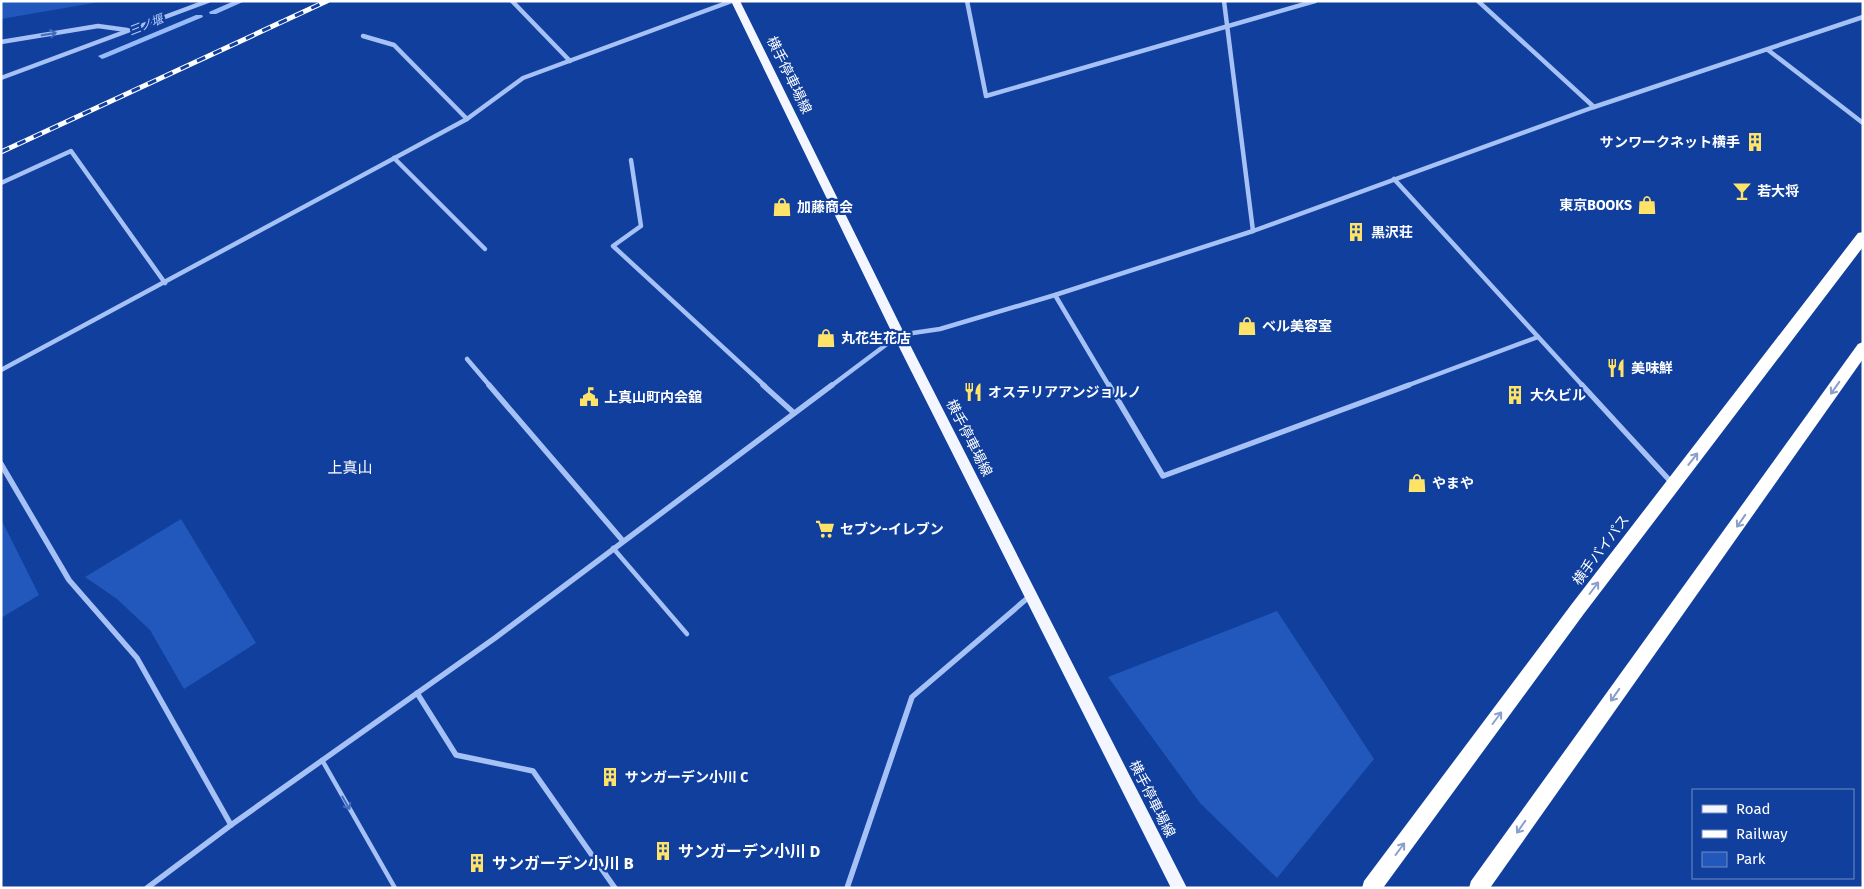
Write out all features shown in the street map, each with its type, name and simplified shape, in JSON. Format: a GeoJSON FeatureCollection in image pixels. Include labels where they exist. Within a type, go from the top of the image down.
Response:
{"type":"FeatureCollection","features":[{"type":"Feature","properties":{"kind":"highway","name":"横手バイパス"},"geometry":{"type":"LineString","coordinates":[[1372,888],[1577,610],[1863,237]]}},
{"type":"Feature","properties":{"kind":"highway"},"geometry":{"type":"LineString","coordinates":[[1478,888],[1863,348]]}},
{"type":"Feature","properties":{"kind":"main road","name":"横手停車場線"},"geometry":{"type":"LineString","coordinates":[[733,1],[1178,888]]}},
{"type":"Feature","properties":{"kind":"street"},"geometry":{"type":"LineString","coordinates":[[1,78],[208,1]]}},
{"type":"Feature","properties":{"kind":"street"},"geometry":{"type":"LineString","coordinates":[[512,1],[570,61]]}},
{"type":"Feature","properties":{"kind":"street"},"geometry":{"type":"LineString","coordinates":[[1,370],[467,118],[523,78],[733,1]]}},
{"type":"Feature","properties":{"kind":"street"},"geometry":{"type":"LineString","coordinates":[[967,1],[986,96],[1315,1]]}},
{"type":"Feature","properties":{"kind":"street"},"geometry":{"type":"LineString","coordinates":[[1224,1],[1253,231]]}},
{"type":"Feature","properties":{"kind":"street"},"geometry":{"type":"LineString","coordinates":[[1478,1],[1594,107]]}},
{"type":"Feature","properties":{"kind":"street"},"geometry":{"type":"LineString","coordinates":[[147,888],[231,825],[495,638],[623,540],[899,335],[940,329],[1055,295],[1253,231],[1594,107],[1863,17]]}},
{"type":"Feature","properties":{"kind":"street"},"geometry":{"type":"LineString","coordinates":[[1,42],[98,26],[129,30]]}},
{"type":"Feature","properties":{"kind":"street"},"geometry":{"type":"LineString","coordinates":[[363,36],[394,46],[467,118]]}},
{"type":"Feature","properties":{"kind":"street"},"geometry":{"type":"LineString","coordinates":[[1768,50],[1863,123]]}},
{"type":"Feature","properties":{"kind":"street"},"geometry":{"type":"LineString","coordinates":[[1,183],[71,151],[165,283]]}},
{"type":"Feature","properties":{"kind":"street"},"geometry":{"type":"LineString","coordinates":[[394,158],[485,249]]}},
{"type":"Feature","properties":{"kind":"street"},"geometry":{"type":"LineString","coordinates":[[631,160],[641,226],[613,246],[794,413]]}},
{"type":"Feature","properties":{"kind":"street"},"geometry":{"type":"LineString","coordinates":[[1394,179],[1673,484]]}},
{"type":"Feature","properties":{"kind":"street"},"geometry":{"type":"LineString","coordinates":[[1055,295],[1162,476],[1538,337]]}},
{"type":"Feature","properties":{"kind":"street"},"geometry":{"type":"LineString","coordinates":[[467,359],[623,540]]}},
{"type":"Feature","properties":{"kind":"street"},"geometry":{"type":"LineString","coordinates":[[1,464],[69,580],[137,658],[231,825]]}},
{"type":"Feature","properties":{"kind":"street"},"geometry":{"type":"LineString","coordinates":[[847,888],[912,697],[1031,596]]}},
{"type":"Feature","properties":{"kind":"street"},"geometry":{"type":"LineString","coordinates":[[417,693],[456,755],[533,771],[615,888]]}},
{"type":"Feature","properties":{"kind":"lane"},"geometry":{"type":"LineString","coordinates":[[613,548],[687,634]]}},
{"type":"Feature","properties":{"kind":"lane"},"geometry":{"type":"LineString","coordinates":[[322,760],[395,888]]}},
{"type":"Feature","properties":{"kind":"green space"},"geometry":{"type":"Polygon","coordinates":[[[1,1],[105,1],[1,19],[1,1]]]}},
{"type":"Feature","properties":{"kind":"green space"},"geometry":{"type":"Polygon","coordinates":[[[1,519],[39,595],[1,618],[1,519]]]}},
{"type":"Feature","properties":{"kind":"green space"},"geometry":{"type":"Polygon","coordinates":[[[181,519],[256,643],[184,689],[150,630],[117,599],[85,577],[181,519]]]}},
{"type":"Feature","properties":{"kind":"green space"},"geometry":{"type":"Polygon","coordinates":[[[1277,611],[1374,759],[1277,878],[1200,803],[1108,677],[1277,611]]]}},
{"type":"Feature","properties":{"kind":"waterway","name":"三ノ堰"},"geometry":{"type":"LineString","coordinates":[[213,12],[241,1]]}},
{"type":"Feature","properties":{"kind":"waterway","name":"三ノ堰"},"geometry":{"type":"LineString","coordinates":[[102,56],[199,17]]}},
{"type":"Feature","properties":{"kind":"railway"},"geometry":{"type":"LineString","coordinates":[[1,152],[327,1]]}},
{"type":"Feature","properties":{"kind":"place","name":"サンワークネット横手"},"geometry":{"type":"Point","coordinates":[1755,142]}},
{"type":"Feature","properties":{"kind":"place","name":"若大将"},"geometry":{"type":"Point","coordinates":[1742,191]}},
{"type":"Feature","properties":{"kind":"place","name":"東京BOOKS"},"geometry":{"type":"Point","coordinates":[1647,205]}},
{"type":"Feature","properties":{"kind":"place","name":"加藤商会"},"geometry":{"type":"Point","coordinates":[782,207]}},
{"type":"Feature","properties":{"kind":"place","name":"黒沢荘"},"geometry":{"type":"Point","coordinates":[1356,232]}},
{"type":"Feature","properties":{"kind":"place","name":"ベル美容室"},"geometry":{"type":"Point","coordinates":[1247,326]}},
{"type":"Feature","properties":{"kind":"place","name":"丸花生花店"},"geometry":{"type":"Point","coordinates":[826,338]}},
{"type":"Feature","properties":{"kind":"place","name":"美味鮮"},"geometry":{"type":"Point","coordinates":[1616,368]}},
{"type":"Feature","properties":{"kind":"place","name":"オステリアアンジョルノ"},"geometry":{"type":"Point","coordinates":[973,392]}},
{"type":"Feature","properties":{"kind":"place","name":"大久ビル"},"geometry":{"type":"Point","coordinates":[1515,395]}},
{"type":"Feature","properties":{"kind":"place","name":"上真山町内会舘"},"geometry":{"type":"Point","coordinates":[589,397]}},
{"type":"Feature","properties":{"kind":"place","name":"やまや"},"geometry":{"type":"Point","coordinates":[1417,483]}},
{"type":"Feature","properties":{"kind":"place","name":"セブン-イレブン"},"geometry":{"type":"Point","coordinates":[825,529]}},
{"type":"Feature","properties":{"kind":"place","name":"サンガーデン小川 C"},"geometry":{"type":"Point","coordinates":[610,777]}},
{"type":"Feature","properties":{"kind":"place","name":"サンガーデン小川 D"},"geometry":{"type":"Point","coordinates":[663,851]}},
{"type":"Feature","properties":{"kind":"place","name":"サンガーデン小川 B"},"geometry":{"type":"Point","coordinates":[477,863]}},
{"type":"Feature","properties":{"kind":"district","name":"上真山"},"geometry":{"type":"Point","coordinates":[350,468]}}]}
